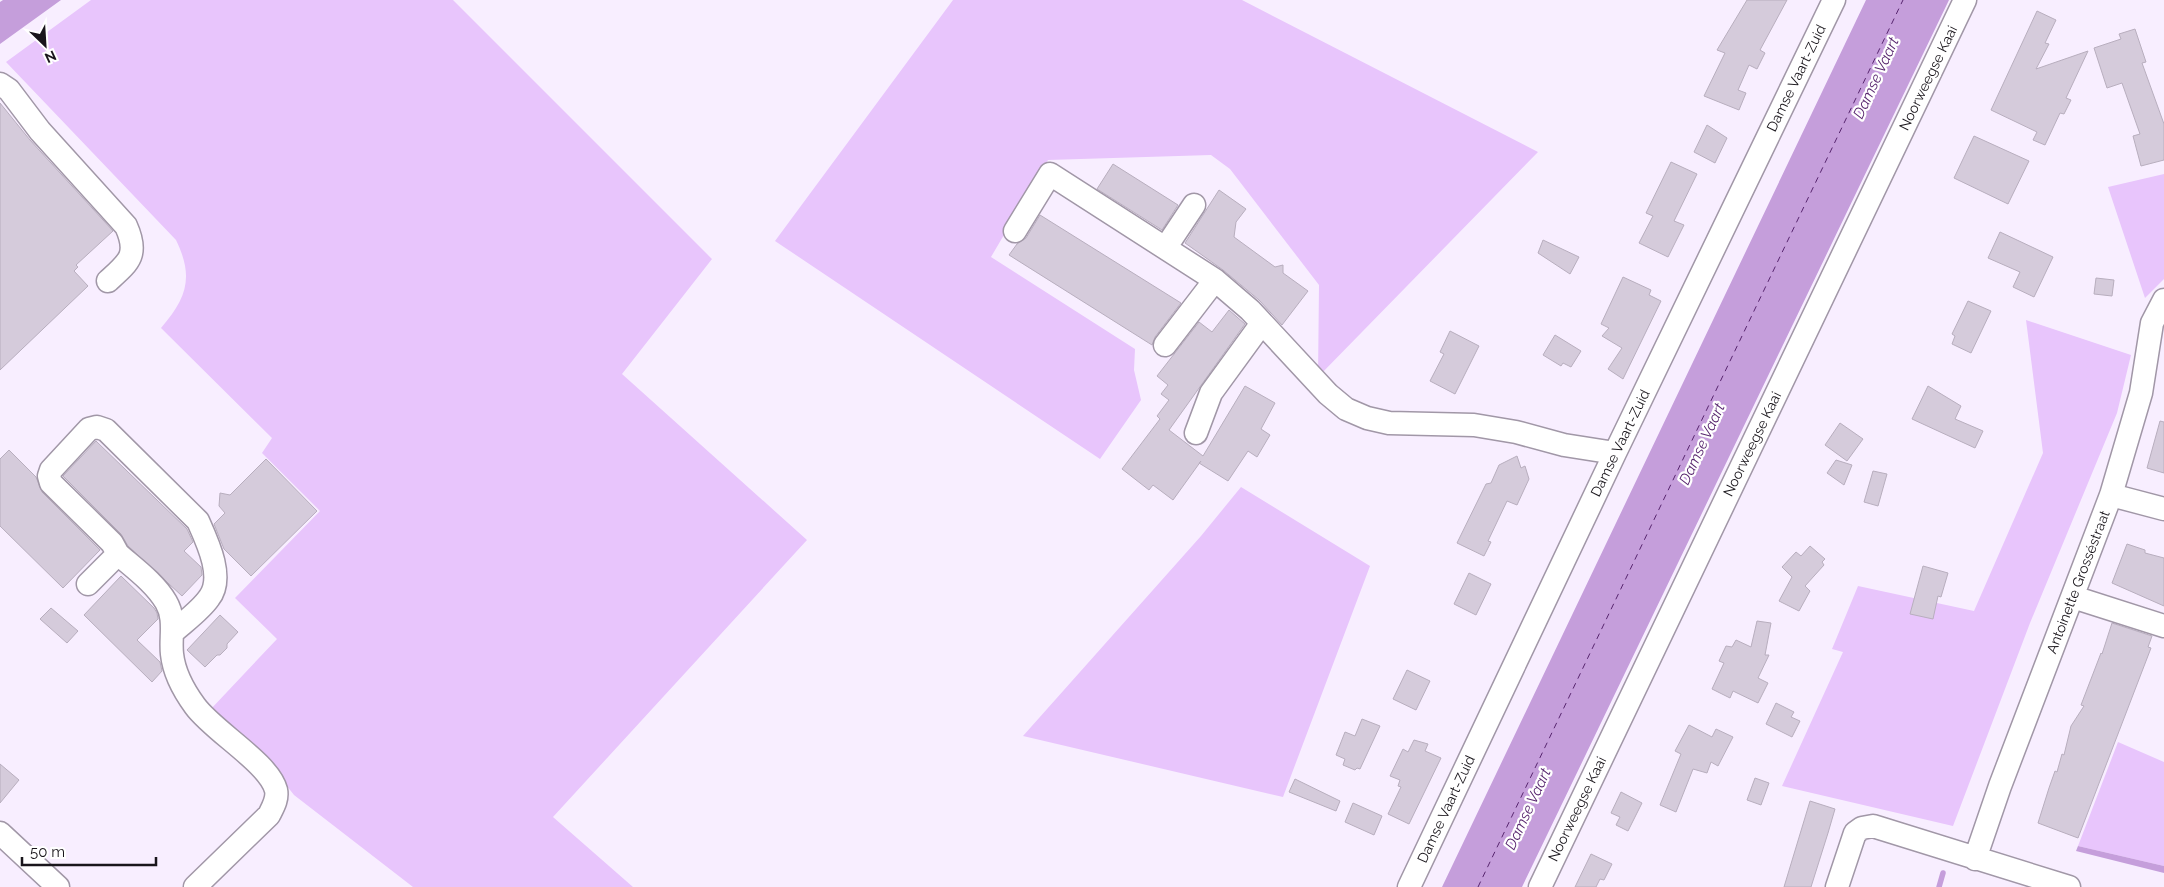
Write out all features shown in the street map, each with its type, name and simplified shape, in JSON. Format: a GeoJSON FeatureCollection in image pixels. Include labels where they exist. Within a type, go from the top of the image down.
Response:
{"type":"FeatureCollection","features":[{"type":"Feature","properties":{"kind":"street","name":"Damse Vaart-Zuid"},"geometry":{"type":"LineString","coordinates":[[1409,887],[1615,453],[1834,0]]}},
{"type":"Feature","properties":{"kind":"street","name":"Noorweegse Kaai"},"geometry":{"type":"LineString","coordinates":[[1540,887],[1965,0]]}},
{"type":"Feature","properties":{"kind":"street"},"geometry":{"type":"LineString","coordinates":[[0,84],[8,90],[40,131],[126,226],[132,238],[133,252],[127,264],[108,281]]}},
{"type":"Feature","properties":{"kind":"street"},"geometry":{"type":"LineString","coordinates":[[1015,231],[1050,174],[1216,280],[1262,323],[1328,394],[1346,409],[1367,418],[1388,422],[1474,425],[1516,432],[1564,445],[1615,453]]}},
{"type":"Feature","properties":{"kind":"street"},"geometry":{"type":"LineString","coordinates":[[1166,247],[1194,205]]}},
{"type":"Feature","properties":{"kind":"street"},"geometry":{"type":"LineString","coordinates":[[1165,345],[1216,280]]}},
{"type":"Feature","properties":{"kind":"street","name":"Antoinette Grosséstraat"},"geometry":{"type":"LineString","coordinates":[[1975,859],[2000,786],[2111,495],[2141,392],[2152,323],[2164,300]]}},
{"type":"Feature","properties":{"kind":"street"},"geometry":{"type":"LineString","coordinates":[[1196,432],[1211,392],[1262,323]]}},
{"type":"Feature","properties":{"kind":"street"},"geometry":{"type":"LineString","coordinates":[[172,633],[210,597],[215,571],[205,537],[198,521],[106,430],[97,427],[89,429],[50,470],[48,476],[51,483],[112,543],[118,554],[156,590],[166,603],[172,617],[172,633],[174,666],[186,694],[210,722],[262,768],[272,780],[276,791],[275,803],[269,815],[195,887]]}},
{"type":"Feature","properties":{"kind":"street"},"geometry":{"type":"LineString","coordinates":[[2111,495],[2164,509]]}},
{"type":"Feature","properties":{"kind":"street"},"geometry":{"type":"LineString","coordinates":[[88,584],[118,554]]}},
{"type":"Feature","properties":{"kind":"street"},"geometry":{"type":"LineString","coordinates":[[2073,598],[2164,626]]}},
{"type":"Feature","properties":{"kind":"street"},"geometry":{"type":"LineString","coordinates":[[1837,887],[1850,842],[1855,833],[1862,828],[1873,826],[2070,887]]}},
{"type":"Feature","properties":{"kind":"street"},"geometry":{"type":"LineString","coordinates":[[0,834],[58,887]]}},
{"type":"Feature","properties":{"kind":"shaded area"},"geometry":{"type":"Polygon","coordinates":[[[91,0],[453,0],[712,259],[622,374],[807,540],[553,817],[633,887],[413,887],[294,795],[279,776],[210,710],[277,639],[235,598],[320,511],[262,453],[272,438],[161,328],[177,307],[185,287],[185,265],[176,240],[6,62],[91,0]]]}},
{"type":"Feature","properties":{"kind":"shaded area"},"geometry":{"type":"Polygon","coordinates":[[[953,0],[1242,0],[1538,152],[1318,377],[1319,285],[1230,169],[1211,155],[1048,160],[991,257],[1135,349],[1134,370],[1141,400],[1100,459],[775,241],[953,0]]]}},
{"type":"Feature","properties":{"kind":"shaded area"},"geometry":{"type":"Polygon","coordinates":[[[2164,174],[2164,279],[2145,298],[2108,187],[2164,174]]]}},
{"type":"Feature","properties":{"kind":"shaded area"},"geometry":{"type":"Polygon","coordinates":[[[2026,320],[2131,355],[2117,413],[2030,623],[1953,826],[1782,786],[1843,652],[1832,649],[1858,586],[1974,611],[2043,453],[2026,320]]]}},
{"type":"Feature","properties":{"kind":"shaded area"},"geometry":{"type":"Polygon","coordinates":[[[1241,487],[1370,566],[1283,797],[1023,736],[1201,536],[1241,487]]]}},
{"type":"Feature","properties":{"kind":"shaded area"},"geometry":{"type":"Polygon","coordinates":[[[2118,742],[2164,762],[2164,866],[2078,846],[2118,742]]]}},
{"type":"Feature","properties":{"kind":"water"},"geometry":{"type":"Polygon","coordinates":[[[3,0],[61,0],[0,44],[0,2],[3,0]]]}},
{"type":"Feature","properties":{"kind":"water","name":"Damse Vaart"},"geometry":{"type":"Polygon","coordinates":[[[1866,0],[1949,0],[1522,887],[1442,887],[1866,0]]]}},
{"type":"Feature","properties":{"kind":"water"},"geometry":{"type":"Polygon","coordinates":[[[2078,846],[2164,866],[2164,873],[2076,851],[2078,846]]]}},
{"type":"Feature","properties":{"kind":"building"},"geometry":{"type":"Polygon","coordinates":[[[1747,0],[1787,0],[1760,50],[1765,53],[1757,69],[1749,65],[1738,90],[1746,93],[1739,110],[1704,96],[1725,53],[1717,50],[1747,0]]]}},
{"type":"Feature","properties":{"kind":"building"},"geometry":{"type":"Polygon","coordinates":[[[2037,11],[2056,20],[2045,43],[2049,44],[2036,69],[2088,51],[2066,98],[2071,100],[2064,114],[2060,113],[2045,145],[2033,140],[2037,132],[1991,110],[2037,11]]]}},
{"type":"Feature","properties":{"kind":"building"},"geometry":{"type":"Polygon","coordinates":[[[2135,29],[2146,62],[2142,63],[2164,124],[2164,160],[2141,166],[2133,136],[2140,134],[2122,83],[2107,88],[2094,48],[2121,39],[2119,34],[2135,29]]]}},
{"type":"Feature","properties":{"kind":"building"},"geometry":{"type":"Polygon","coordinates":[[[0,103],[30,140],[113,231],[76,265],[78,267],[74,271],[88,286],[0,370],[0,103]]]}},
{"type":"Feature","properties":{"kind":"building"},"geometry":{"type":"Polygon","coordinates":[[[1707,125],[1727,138],[1715,163],[1694,152],[1707,125]]]}},
{"type":"Feature","properties":{"kind":"building"},"geometry":{"type":"Polygon","coordinates":[[[1974,136],[2029,161],[2008,204],[1954,178],[1974,136]]]}},
{"type":"Feature","properties":{"kind":"building"},"geometry":{"type":"Polygon","coordinates":[[[1671,162],[1697,174],[1674,221],[1684,225],[1668,257],[1639,243],[1653,216],[1646,213],[1671,162]]]}},
{"type":"Feature","properties":{"kind":"building"},"geometry":{"type":"Polygon","coordinates":[[[1113,164],[1178,205],[1162,230],[1097,189],[1113,164]]]}},
{"type":"Feature","properties":{"kind":"building"},"geometry":{"type":"Polygon","coordinates":[[[1219,190],[1246,209],[1236,222],[1234,237],[1275,267],[1283,265],[1283,273],[1308,291],[1282,325],[1259,300],[1223,270],[1185,243],[1219,190]]]}},
{"type":"Feature","properties":{"kind":"building"},"geometry":{"type":"Polygon","coordinates":[[[1040,215],[1181,303],[1155,337],[1152,345],[1009,255],[1017,244],[1026,238],[1040,215]]]}},
{"type":"Feature","properties":{"kind":"building"},"geometry":{"type":"Polygon","coordinates":[[[2000,232],[2053,257],[2034,297],[2013,287],[2020,272],[1988,258],[2000,232]]]}},
{"type":"Feature","properties":{"kind":"building"},"geometry":{"type":"Polygon","coordinates":[[[1543,240],[1579,257],[1570,274],[1538,253],[1543,240]]]}},
{"type":"Feature","properties":{"kind":"building"},"geometry":{"type":"Polygon","coordinates":[[[1623,277],[1651,290],[1649,295],[1661,301],[1623,379],[1608,369],[1622,348],[1602,336],[1609,328],[1601,324],[1623,277]]]}},
{"type":"Feature","properties":{"kind":"building"},"geometry":{"type":"Polygon","coordinates":[[[2096,278],[2114,280],[2112,296],[2094,294],[2096,278]]]}},
{"type":"Feature","properties":{"kind":"building"},"geometry":{"type":"Polygon","coordinates":[[[1968,301],[1991,311],[1971,353],[1952,344],[1955,336],[1952,334],[1968,301]]]}},
{"type":"Feature","properties":{"kind":"building"},"geometry":{"type":"Polygon","coordinates":[[[1229,310],[1245,324],[1169,430],[1203,456],[1245,386],[1275,403],[1261,429],[1270,435],[1257,457],[1248,451],[1228,481],[1199,463],[1173,500],[1153,485],[1149,490],[1122,469],[1160,419],[1157,416],[1169,400],[1161,394],[1168,385],[1157,376],[1199,322],[1212,332],[1229,310]]]}},
{"type":"Feature","properties":{"kind":"building"},"geometry":{"type":"Polygon","coordinates":[[[1450,331],[1479,346],[1455,394],[1430,381],[1444,354],[1440,352],[1450,331]]]}},
{"type":"Feature","properties":{"kind":"building"},"geometry":{"type":"Polygon","coordinates":[[[1555,335],[1581,351],[1571,367],[1563,363],[1561,366],[1543,355],[1555,335]]]}},
{"type":"Feature","properties":{"kind":"building"},"geometry":{"type":"Polygon","coordinates":[[[1928,386],[1961,406],[1955,419],[1983,431],[1975,448],[1912,419],[1928,386]]]}},
{"type":"Feature","properties":{"kind":"building"},"geometry":{"type":"Polygon","coordinates":[[[2160,421],[2164,422],[2164,473],[2147,468],[2160,421]]]}},
{"type":"Feature","properties":{"kind":"building"},"geometry":{"type":"Polygon","coordinates":[[[1840,423],[1863,439],[1847,461],[1825,445],[1840,423]]]}},
{"type":"Feature","properties":{"kind":"building"},"geometry":{"type":"Polygon","coordinates":[[[96,441],[187,529],[193,542],[184,551],[201,567],[202,575],[182,596],[128,546],[121,534],[63,476],[96,441]]]}},
{"type":"Feature","properties":{"kind":"building"},"geometry":{"type":"Polygon","coordinates":[[[9,450],[36,477],[42,492],[100,550],[63,588],[0,526],[0,459],[9,450]]]}},
{"type":"Feature","properties":{"kind":"building"},"geometry":{"type":"Polygon","coordinates":[[[1517,456],[1521,468],[1525,466],[1529,479],[1517,505],[1507,501],[1488,541],[1491,542],[1484,556],[1457,543],[1486,484],[1491,483],[1499,465],[1517,456]]]}},
{"type":"Feature","properties":{"kind":"building"},"geometry":{"type":"Polygon","coordinates":[[[266,459],[317,511],[251,576],[224,549],[214,524],[225,513],[219,506],[220,493],[230,495],[266,459]]]}},
{"type":"Feature","properties":{"kind":"building"},"geometry":{"type":"Polygon","coordinates":[[[1836,460],[1852,465],[1844,485],[1827,473],[1836,460]]]}},
{"type":"Feature","properties":{"kind":"building"},"geometry":{"type":"Polygon","coordinates":[[[1873,471],[1887,474],[1878,506],[1864,502],[1873,471]]]}},
{"type":"Feature","properties":{"kind":"building"},"geometry":{"type":"Polygon","coordinates":[[[2127,544],[2145,550],[2145,553],[2164,558],[2164,606],[2112,583],[2127,544]]]}},
{"type":"Feature","properties":{"kind":"building"},"geometry":{"type":"Polygon","coordinates":[[[1810,546],[1825,559],[1822,562],[1824,565],[1805,586],[1810,591],[1799,611],[1779,601],[1792,577],[1782,567],[1796,552],[1801,556],[1810,546]]]}},
{"type":"Feature","properties":{"kind":"building"},"geometry":{"type":"Polygon","coordinates":[[[1923,566],[1948,573],[1941,597],[1938,596],[1933,619],[1910,614],[1923,566]]]}},
{"type":"Feature","properties":{"kind":"building"},"geometry":{"type":"Polygon","coordinates":[[[1469,573],[1491,584],[1476,615],[1454,604],[1469,573]]]}},
{"type":"Feature","properties":{"kind":"building"},"geometry":{"type":"Polygon","coordinates":[[[121,576],[157,613],[158,619],[137,640],[160,662],[162,671],[152,682],[84,615],[121,576]]]}},
{"type":"Feature","properties":{"kind":"building"},"geometry":{"type":"Polygon","coordinates":[[[51,608],[78,631],[67,643],[40,619],[51,608]]]}},
{"type":"Feature","properties":{"kind":"building"},"geometry":{"type":"Polygon","coordinates":[[[220,615],[238,632],[227,644],[227,648],[205,667],[187,650],[220,615]]]}},
{"type":"Feature","properties":{"kind":"building"},"geometry":{"type":"Polygon","coordinates":[[[1757,621],[1771,623],[1765,655],[1769,655],[1758,678],[1768,683],[1758,703],[1733,691],[1730,698],[1712,689],[1724,663],[1719,661],[1726,646],[1732,647],[1736,640],[1751,647],[1757,621]]]}},
{"type":"Feature","properties":{"kind":"building"},"geometry":{"type":"Polygon","coordinates":[[[2112,623],[2152,636],[2148,647],[2151,648],[2078,838],[2038,823],[2055,771],[2057,772],[2062,754],[2064,755],[2071,726],[2084,706],[2081,705],[2102,654],[2112,623]]]}},
{"type":"Feature","properties":{"kind":"building"},"geometry":{"type":"Polygon","coordinates":[[[1407,670],[1430,681],[1416,710],[1393,699],[1407,670]]]}},
{"type":"Feature","properties":{"kind":"building"},"geometry":{"type":"Polygon","coordinates":[[[1776,703],[1794,712],[1791,717],[1800,721],[1792,737],[1766,724],[1776,703]]]}},
{"type":"Feature","properties":{"kind":"building"},"geometry":{"type":"Polygon","coordinates":[[[1362,719],[1380,726],[1360,769],[1357,768],[1355,770],[1343,765],[1345,759],[1336,755],[1345,732],[1355,736],[1362,719]]]}},
{"type":"Feature","properties":{"kind":"building"},"geometry":{"type":"Polygon","coordinates":[[[1689,725],[1712,737],[1716,729],[1733,737],[1718,766],[1711,762],[1707,773],[1693,769],[1676,812],[1660,805],[1681,754],[1675,751],[1689,725]]]}},
{"type":"Feature","properties":{"kind":"building"},"geometry":{"type":"Polygon","coordinates":[[[1414,740],[1428,744],[1425,751],[1441,758],[1409,824],[1388,814],[1401,787],[1398,786],[1400,780],[1390,776],[1403,749],[1408,752],[1414,740]]]}},
{"type":"Feature","properties":{"kind":"building"},"geometry":{"type":"Polygon","coordinates":[[[0,764],[19,780],[0,803],[0,764]]]}},
{"type":"Feature","properties":{"kind":"building"},"geometry":{"type":"Polygon","coordinates":[[[1755,778],[1769,783],[1761,805],[1747,800],[1755,778]]]}},
{"type":"Feature","properties":{"kind":"building"},"geometry":{"type":"Polygon","coordinates":[[[1295,779],[1340,801],[1336,811],[1289,792],[1295,779]]]}},
{"type":"Feature","properties":{"kind":"building"},"geometry":{"type":"Polygon","coordinates":[[[1621,792],[1642,803],[1628,831],[1616,825],[1620,817],[1611,813],[1621,792]]]}},
{"type":"Feature","properties":{"kind":"building"},"geometry":{"type":"Polygon","coordinates":[[[1810,801],[1835,809],[1828,833],[1811,887],[1784,887],[1810,801]]]}},
{"type":"Feature","properties":{"kind":"building"},"geometry":{"type":"Polygon","coordinates":[[[1353,803],[1382,816],[1374,835],[1345,822],[1353,803]]]}},
{"type":"Feature","properties":{"kind":"building"},"geometry":{"type":"Polygon","coordinates":[[[1591,854],[1612,864],[1604,880],[1600,879],[1596,887],[1575,887],[1591,854]]]}},
{"type":"Feature","properties":{"kind":"waterway"},"geometry":{"type":"LineString","coordinates":[[1939,887],[1943,873]]}},
{"type":"Feature","properties":{"kind":"ferry route"},"geometry":{"type":"LineString","coordinates":[[1478,887],[1903,0]]}}]}
